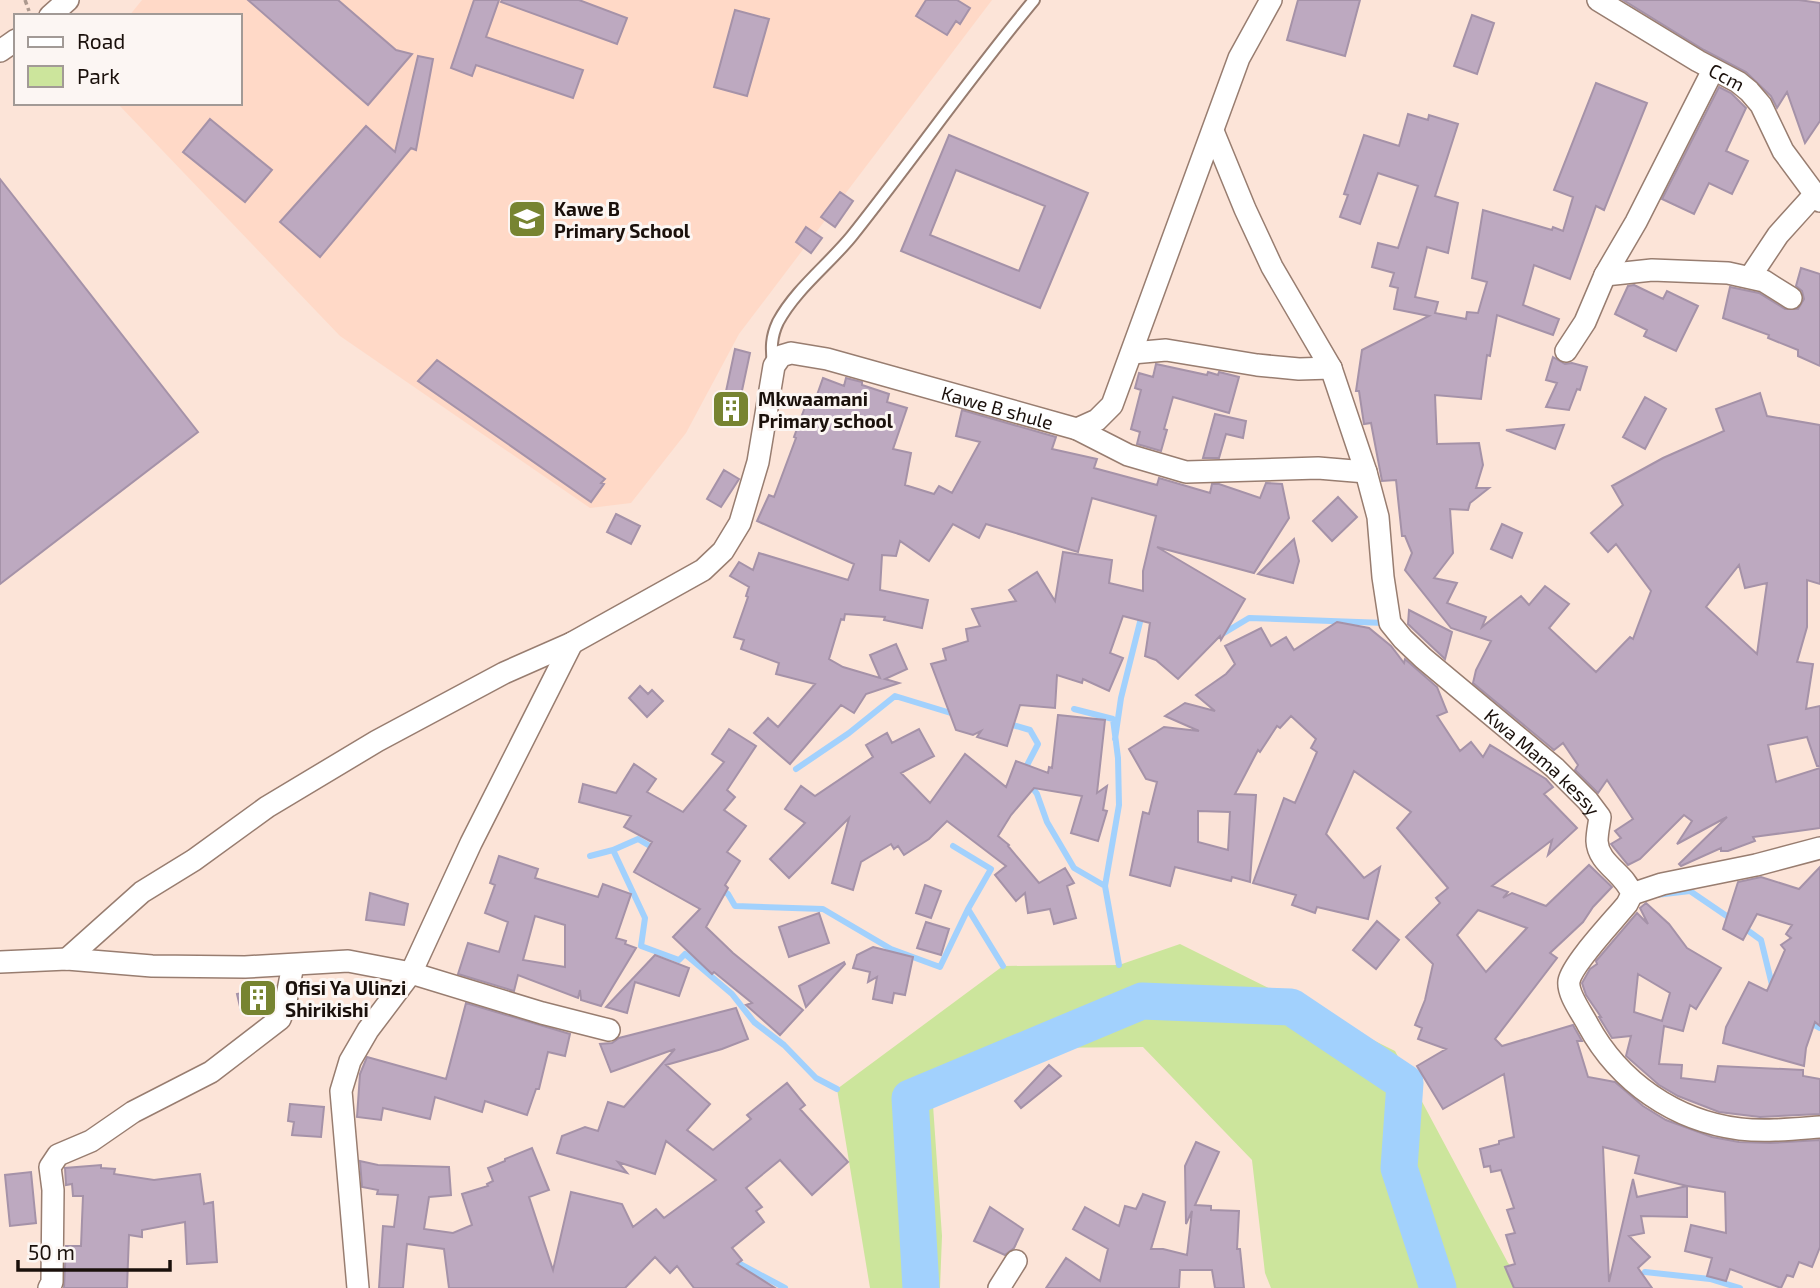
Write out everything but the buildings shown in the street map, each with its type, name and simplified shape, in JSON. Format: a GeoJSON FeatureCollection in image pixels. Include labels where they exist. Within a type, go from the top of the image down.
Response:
{"type":"FeatureCollection","features":[{"type":"Feature","properties":{"kind":"street"},"geometry":{"type":"LineString","coordinates":[[52,14],[68,0]]}},
{"type":"Feature","properties":{"kind":"street","name":"Kawe B shule"},"geometry":{"type":"LineString","coordinates":[[774,366],[781,356],[791,353],[827,359],[1077,429],[1097,420],[1112,405],[1239,58],[1271,0]]}},
{"type":"Feature","properties":{"kind":"street","name":"Ccm"},"geometry":{"type":"LineString","coordinates":[[1598,0],[1749,90],[1761,105],[1783,150],[1817,197]]}},
{"type":"Feature","properties":{"kind":"street"},"geometry":{"type":"LineString","coordinates":[[1566,351],[1585,322],[1605,275],[1647,200],[1713,70]]}},
{"type":"Feature","properties":{"kind":"street","name":"Kwa Mama kessy"},"geometry":{"type":"LineString","coordinates":[[1213,131],[1272,267],[1331,368],[1378,517],[1390,623],[1423,658],[1555,768],[1588,802],[1600,817],[1597,841],[1600,855],[1629,884],[1632,894]]}},
{"type":"Feature","properties":{"kind":"street"},"geometry":{"type":"LineString","coordinates":[[1750,277],[1778,235],[1817,197]]}},
{"type":"Feature","properties":{"kind":"street"},"geometry":{"type":"LineString","coordinates":[[1605,275],[1652,270],[1728,273],[1763,281],[1791,298]]}},
{"type":"Feature","properties":{"kind":"street"},"geometry":{"type":"LineString","coordinates":[[1132,353],[1166,350],[1257,365],[1299,369],[1331,368]]}},
{"type":"Feature","properties":{"kind":"street"},"geometry":{"type":"LineString","coordinates":[[67,959],[142,892],[194,860],[267,807],[377,741],[492,679],[572,643],[703,570],[723,551],[740,523],[758,462],[774,366]]}},
{"type":"Feature","properties":{"kind":"street"},"geometry":{"type":"LineString","coordinates":[[1077,429],[1128,455],[1186,472],[1318,468],[1366,472]]}},
{"type":"Feature","properties":{"kind":"street"},"geometry":{"type":"LineString","coordinates":[[358,1288],[341,1091],[350,1061],[368,1030],[411,973],[471,842],[572,643]]}},
{"type":"Feature","properties":{"kind":"street"},"geometry":{"type":"LineString","coordinates":[[1820,848],[1756,865],[1662,884],[1632,894],[1627,904],[1581,960],[1569,981],[1579,1008],[1602,1050],[1646,1093],[1669,1106],[1702,1119],[1741,1129],[1786,1130],[1820,1127]]}},
{"type":"Feature","properties":{"kind":"street"},"geometry":{"type":"LineString","coordinates":[[0,962],[67,959],[152,966],[293,965],[348,961],[411,973],[608,1030]]}},
{"type":"Feature","properties":{"kind":"street"},"geometry":{"type":"LineString","coordinates":[[48,1288],[52,1282],[53,1190],[50,1167],[58,1155],[91,1141],[133,1112],[211,1072],[266,1031],[280,1019],[283,1012],[293,965]]}},
{"type":"Feature","properties":{"kind":"street"},"geometry":{"type":"LineString","coordinates":[[999,1288],[1016,1261]]}},
{"type":"Feature","properties":{"kind":"lane"},"geometry":{"type":"LineString","coordinates":[[774,366],[771,343],[778,323],[797,294],[849,239],[1034,0]]}},
{"type":"Feature","properties":{"kind":"shaded area","name":"Kawe B Primary School"},"geometry":{"type":"Polygon","coordinates":[[[142,0],[992,0],[739,334],[686,433],[631,503],[590,508],[340,336],[119,105],[242,105],[242,14],[131,14],[142,0]]]}},
{"type":"Feature","properties":{"kind":"green space"},"geometry":{"type":"Polygon","coordinates":[[[1180,944],[1395,1051],[1508,1263],[1533,1288],[1271,1288],[1265,1273],[1252,1160],[1143,1047],[1033,1048],[933,1105],[942,1236],[940,1288],[870,1288],[837,1089],[1003,966],[1119,965],[1180,944]]]}},
{"type":"Feature","properties":{"kind":"waterway"},"geometry":{"type":"LineString","coordinates":[[1115,739],[1121,698],[1142,614]]}},
{"type":"Feature","properties":{"kind":"waterway"},"geometry":{"type":"LineString","coordinates":[[1219,636],[1249,618],[1385,623]]}},
{"type":"Feature","properties":{"kind":"waterway"},"geometry":{"type":"LineString","coordinates":[[796,769],[849,733],[895,696],[954,714]]}},
{"type":"Feature","properties":{"kind":"waterway"},"geometry":{"type":"LineString","coordinates":[[1074,709],[1113,719],[1118,758],[1119,805],[1105,886]]}},
{"type":"Feature","properties":{"kind":"waterway"},"geometry":{"type":"LineString","coordinates":[[1006,723],[1030,730],[1038,744],[1023,773]]}},
{"type":"Feature","properties":{"kind":"waterway"},"geometry":{"type":"LineString","coordinates":[[1030,784],[1037,794],[1047,822],[1074,868],[1105,886],[1119,965]]}},
{"type":"Feature","properties":{"kind":"waterway"},"geometry":{"type":"LineString","coordinates":[[613,850],[638,839],[655,849]]}},
{"type":"Feature","properties":{"kind":"waterway"},"geometry":{"type":"LineString","coordinates":[[953,846],[991,869],[968,909],[1003,966]]}},
{"type":"Feature","properties":{"kind":"waterway"},"geometry":{"type":"LineString","coordinates":[[590,856],[613,850],[645,918],[641,946],[679,960],[685,954],[732,994],[754,1022],[784,1045],[816,1078],[837,1089]]}},
{"type":"Feature","properties":{"kind":"waterway"},"geometry":{"type":"LineString","coordinates":[[721,889],[728,894],[735,906],[823,909],[891,949],[940,967],[968,909]]}},
{"type":"Feature","properties":{"kind":"waterway"},"geometry":{"type":"LineString","coordinates":[[1656,895],[1690,891],[1734,921]]}},
{"type":"Feature","properties":{"kind":"waterway"},"geometry":{"type":"LineString","coordinates":[[1743,927],[1761,940],[1773,989]]}},
{"type":"Feature","properties":{"kind":"waterway"},"geometry":{"type":"LineString","coordinates":[[921,1288],[910,1098],[1142,1001],[1291,1007],[1405,1083],[1399,1168],[1438,1288]]}},
{"type":"Feature","properties":{"kind":"waterway"},"geometry":{"type":"LineString","coordinates":[[1807,1021],[1820,1028]]}},
{"type":"Feature","properties":{"kind":"waterway"},"geometry":{"type":"LineString","coordinates":[[733,1270],[740,1264],[785,1288]]}},
{"type":"Feature","properties":{"kind":"waterway"},"geometry":{"type":"LineString","coordinates":[[1645,1272],[1710,1279],[1740,1288]]}},
{"type":"Feature","properties":{"kind":"place","name":"Kawe B Primary School"},"geometry":{"type":"Point","coordinates":[527,219]}},
{"type":"Feature","properties":{"kind":"place","name":"Mkwaamani Primary school"},"geometry":{"type":"Point","coordinates":[731,409]}},
{"type":"Feature","properties":{"kind":"place","name":"Ofisi Ya Ulinzi Shirikishi"},"geometry":{"type":"Point","coordinates":[258,998]}}]}
